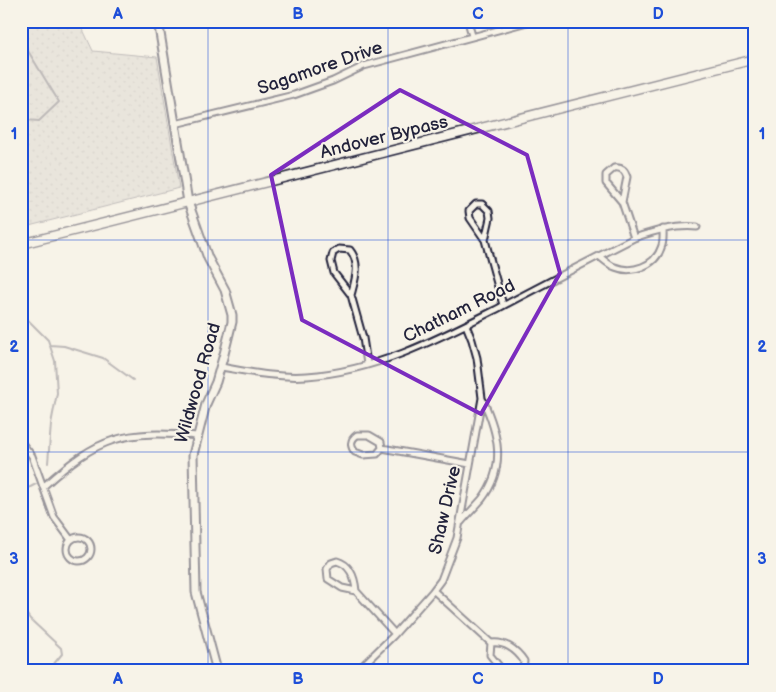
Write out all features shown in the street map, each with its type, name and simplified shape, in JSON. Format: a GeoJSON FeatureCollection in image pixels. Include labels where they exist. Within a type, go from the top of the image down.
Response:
{"type":"FeatureCollection","features":[{"type":"Feature","properties":{"kind":"main road","name":"Andover Bypass"},"geometry":{"type":"LineString","coordinates":[[21,244],[755,58]]}},
{"type":"Feature","properties":{"kind":"street","name":"Wildwood Road"},"geometry":{"type":"LineString","coordinates":[[158,21],[188,202],[208,258],[225,290],[230,305],[232,322],[221,367],[206,404],[193,455],[198,602],[217,671]]}},
{"type":"Feature","properties":{"kind":"street"},"geometry":{"type":"LineString","coordinates":[[468,21],[472,36]]}},
{"type":"Feature","properties":{"kind":"street","name":"Sagamore Drive"},"geometry":{"type":"LineString","coordinates":[[175,124],[294,95],[333,81],[364,66],[531,21]]}},
{"type":"Feature","properties":{"kind":"street"},"geometry":{"type":"LineString","coordinates":[[622,202],[628,177],[621,168],[614,168],[606,175],[606,183],[622,202],[634,238]]}},
{"type":"Feature","properties":{"kind":"street"},"geometry":{"type":"LineString","coordinates":[[485,240],[490,218],[489,210],[485,205],[476,204],[469,211],[470,218],[485,240],[503,305]]}},
{"type":"Feature","properties":{"kind":"street","name":"Chatham Road"},"geometry":{"type":"LineString","coordinates":[[221,367],[270,375],[306,376],[340,372],[416,349],[634,238],[663,229],[697,227]]}},
{"type":"Feature","properties":{"kind":"street"},"geometry":{"type":"LineString","coordinates":[[599,256],[607,263],[623,269],[646,265],[656,258],[662,247],[663,229]]}},
{"type":"Feature","properties":{"kind":"street"},"geometry":{"type":"LineString","coordinates":[[352,295],[337,279],[332,269],[331,257],[339,249],[350,250],[354,257],[356,272],[352,295],[367,364]]}},
{"type":"Feature","properties":{"kind":"street","name":"Shaw Drive"},"geometry":{"type":"LineString","coordinates":[[357,671],[395,634],[434,591],[442,580],[451,556],[460,522],[482,398],[477,358],[466,325]]}},
{"type":"Feature","properties":{"kind":"street"},"geometry":{"type":"LineString","coordinates":[[460,522],[482,498],[494,477],[498,448],[496,435],[482,398]]}},
{"type":"Feature","properties":{"kind":"street"},"geometry":{"type":"LineString","coordinates":[[44,486],[88,450],[115,438],[142,434],[197,436]]}},
{"type":"Feature","properties":{"kind":"street"},"geometry":{"type":"LineString","coordinates":[[357,435],[369,435],[381,442],[382,448],[377,454],[363,455],[352,450],[351,443],[357,435]]}},
{"type":"Feature","properties":{"kind":"street"},"geometry":{"type":"LineString","coordinates":[[21,442],[32,456],[54,517],[71,540]]}},
{"type":"Feature","properties":{"kind":"street"},"geometry":{"type":"LineString","coordinates":[[382,448],[470,464]]}},
{"type":"Feature","properties":{"kind":"street"},"geometry":{"type":"LineString","coordinates":[[79,537],[86,540],[90,548],[87,558],[80,561],[70,558],[67,547],[71,540],[79,537]]}},
{"type":"Feature","properties":{"kind":"street"},"geometry":{"type":"LineString","coordinates":[[356,591],[342,588],[331,582],[326,572],[331,563],[341,562],[346,566],[354,577],[356,591],[395,634]]}},
{"type":"Feature","properties":{"kind":"street"},"geometry":{"type":"LineString","coordinates":[[434,591],[491,643],[502,643],[518,654],[524,661],[523,671]]}},
{"type":"Feature","properties":{"kind":"street"},"geometry":{"type":"LineString","coordinates":[[491,643],[491,657],[503,671]]}},
{"type":"Feature","properties":{"kind":"highlighted area"},"geometry":{"type":"Polygon","coordinates":[[[400,90],[527,155],[560,273],[481,414],[302,320],[271,175],[400,90]]]}},
{"type":"Feature","properties":{"kind":"shaded area"},"geometry":{"type":"Polygon","coordinates":[[[21,21],[79,21],[93,51],[157,57],[179,188],[21,228],[21,21]]]}},
{"type":"Feature","properties":{"kind":"waterway"},"geometry":{"type":"LineString","coordinates":[[21,31],[25,46],[59,102],[39,121],[25,120],[21,126]]}},
{"type":"Feature","properties":{"kind":"waterway"},"geometry":{"type":"LineString","coordinates":[[21,259],[24,267],[21,275]]}},
{"type":"Feature","properties":{"kind":"waterway"},"geometry":{"type":"LineString","coordinates":[[21,292],[25,317],[48,340],[55,361],[57,393],[51,424],[48,463]]}},
{"type":"Feature","properties":{"kind":"waterway"},"geometry":{"type":"LineString","coordinates":[[50,345],[64,346],[103,358],[133,380]]}},
{"type":"Feature","properties":{"kind":"waterway"},"geometry":{"type":"LineString","coordinates":[[21,492],[36,484]]}},
{"type":"Feature","properties":{"kind":"waterway"},"geometry":{"type":"LineString","coordinates":[[21,606],[30,619],[61,648],[62,654],[48,671]]}}]}
